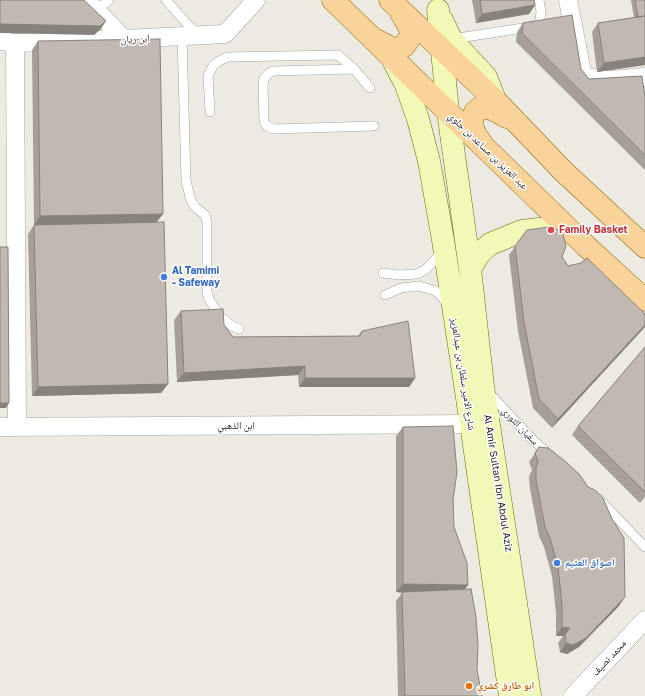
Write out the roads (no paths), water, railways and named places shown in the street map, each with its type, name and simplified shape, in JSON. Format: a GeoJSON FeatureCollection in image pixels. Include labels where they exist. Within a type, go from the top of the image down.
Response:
{"type":"FeatureCollection","features":[{"type":"Feature","properties":{"kind":"main road","name":"عبد العزيز بن مساعد بن جلوي"},"geometry":{"type":"LineString","coordinates":[[333,0],[586,246],[645,300]]}},
{"type":"Feature","properties":{"kind":"main road"},"geometry":{"type":"LineString","coordinates":[[366,33],[395,50],[404,46],[412,32],[392,2]]}},
{"type":"Feature","properties":{"kind":"main road"},"geometry":{"type":"LineString","coordinates":[[392,2],[446,45],[496,102],[564,172],[645,248]]}},
{"type":"Feature","properties":{"kind":"main road"},"geometry":{"type":"LineString","coordinates":[[487,150],[476,136],[471,123],[475,112],[481,107],[492,109],[516,123]]}},
{"type":"Feature","properties":{"kind":"street","name":"ابن ريان"},"geometry":{"type":"LineString","coordinates":[[7,42],[124,39],[225,34],[256,0]]}},
{"type":"Feature","properties":{"kind":"street"},"geometry":{"type":"LineString","coordinates":[[568,0],[583,78],[612,80],[645,77]]}},
{"type":"Feature","properties":{"kind":"street"},"geometry":{"type":"LineString","coordinates":[[97,4],[124,39]]}},
{"type":"Feature","properties":{"kind":"street","name":"Al Amir Sultan Ibn Abdul Aziz"},"geometry":{"type":"LineString","coordinates":[[437,5],[446,45],[448,112],[470,269],[483,386],[530,696]]}},
{"type":"Feature","properties":{"kind":"street"},"geometry":{"type":"LineString","coordinates":[[7,42],[9,427]]}},
{"type":"Feature","properties":{"kind":"street","name":"شارع الامير سلطان بن عبدالعزيز"},"geometry":{"type":"LineString","coordinates":[[392,59],[406,85],[425,143],[429,161],[443,240],[471,424],[510,696]]}},
{"type":"Feature","properties":{"kind":"street"},"geometry":{"type":"LineString","coordinates":[[429,161],[429,136],[440,132],[445,136],[454,157]]}},
{"type":"Feature","properties":{"kind":"street"},"geometry":{"type":"LineString","coordinates":[[470,269],[479,254],[490,244],[522,232],[539,229],[545,230],[586,246]]}},
{"type":"Feature","properties":{"kind":"street","name":"ابن الذهبي"},"geometry":{"type":"LineString","coordinates":[[9,427],[471,424]]}},
{"type":"Feature","properties":{"kind":"street","name":"محمد نصيف"},"geometry":{"type":"LineString","coordinates":[[573,696],[645,620]]}},
{"type":"Feature","properties":{"kind":"lane"},"geometry":{"type":"LineString","coordinates":[[166,0],[190,36],[186,181],[191,200],[195,207],[204,215],[207,222],[207,292],[209,299],[219,315],[232,326],[239,329]]}},
{"type":"Feature","properties":{"kind":"lane"},"geometry":{"type":"LineString","coordinates":[[446,45],[536,26],[540,20],[541,12],[539,0]]}},
{"type":"Feature","properties":{"kind":"lane"},"geometry":{"type":"LineString","coordinates":[[210,112],[208,76],[213,66],[219,61],[227,58],[338,55],[354,69],[370,88]]}},
{"type":"Feature","properties":{"kind":"lane"},"geometry":{"type":"LineString","coordinates":[[354,69],[273,71],[269,73],[264,79],[263,84],[264,122],[267,126],[274,129],[374,126]]}},
{"type":"Feature","properties":{"kind":"lane"},"geometry":{"type":"LineString","coordinates":[[383,273],[399,275],[417,274],[425,270],[436,259],[443,240]]}},
{"type":"Feature","properties":{"kind":"lane"},"geometry":{"type":"LineString","coordinates":[[385,295],[401,288],[419,286],[428,287],[436,291],[446,301],[454,313]]}},
{"type":"Feature","properties":{"kind":"lane","name":"سفيان الثوري"},"geometry":{"type":"LineString","coordinates":[[483,386],[534,441],[556,460]]}},
{"type":"Feature","properties":{"kind":"lane"},"geometry":{"type":"LineString","coordinates":[[595,494],[645,547]]}},
{"type":"Feature","properties":{"kind":"place","name":"Family Basket"},"geometry":{"type":"Point","coordinates":[551,230]}},
{"type":"Feature","properties":{"kind":"place","name":"Al Tamimi - Safeway"},"geometry":{"type":"Point","coordinates":[164,277]}},
{"type":"Feature","properties":{"kind":"place","name":"اصواق العثيم"},"geometry":{"type":"Point","coordinates":[557,563]}},
{"type":"Feature","properties":{"kind":"place","name":"ابو طارق كشري"},"geometry":{"type":"Point","coordinates":[469,686]}}]}
